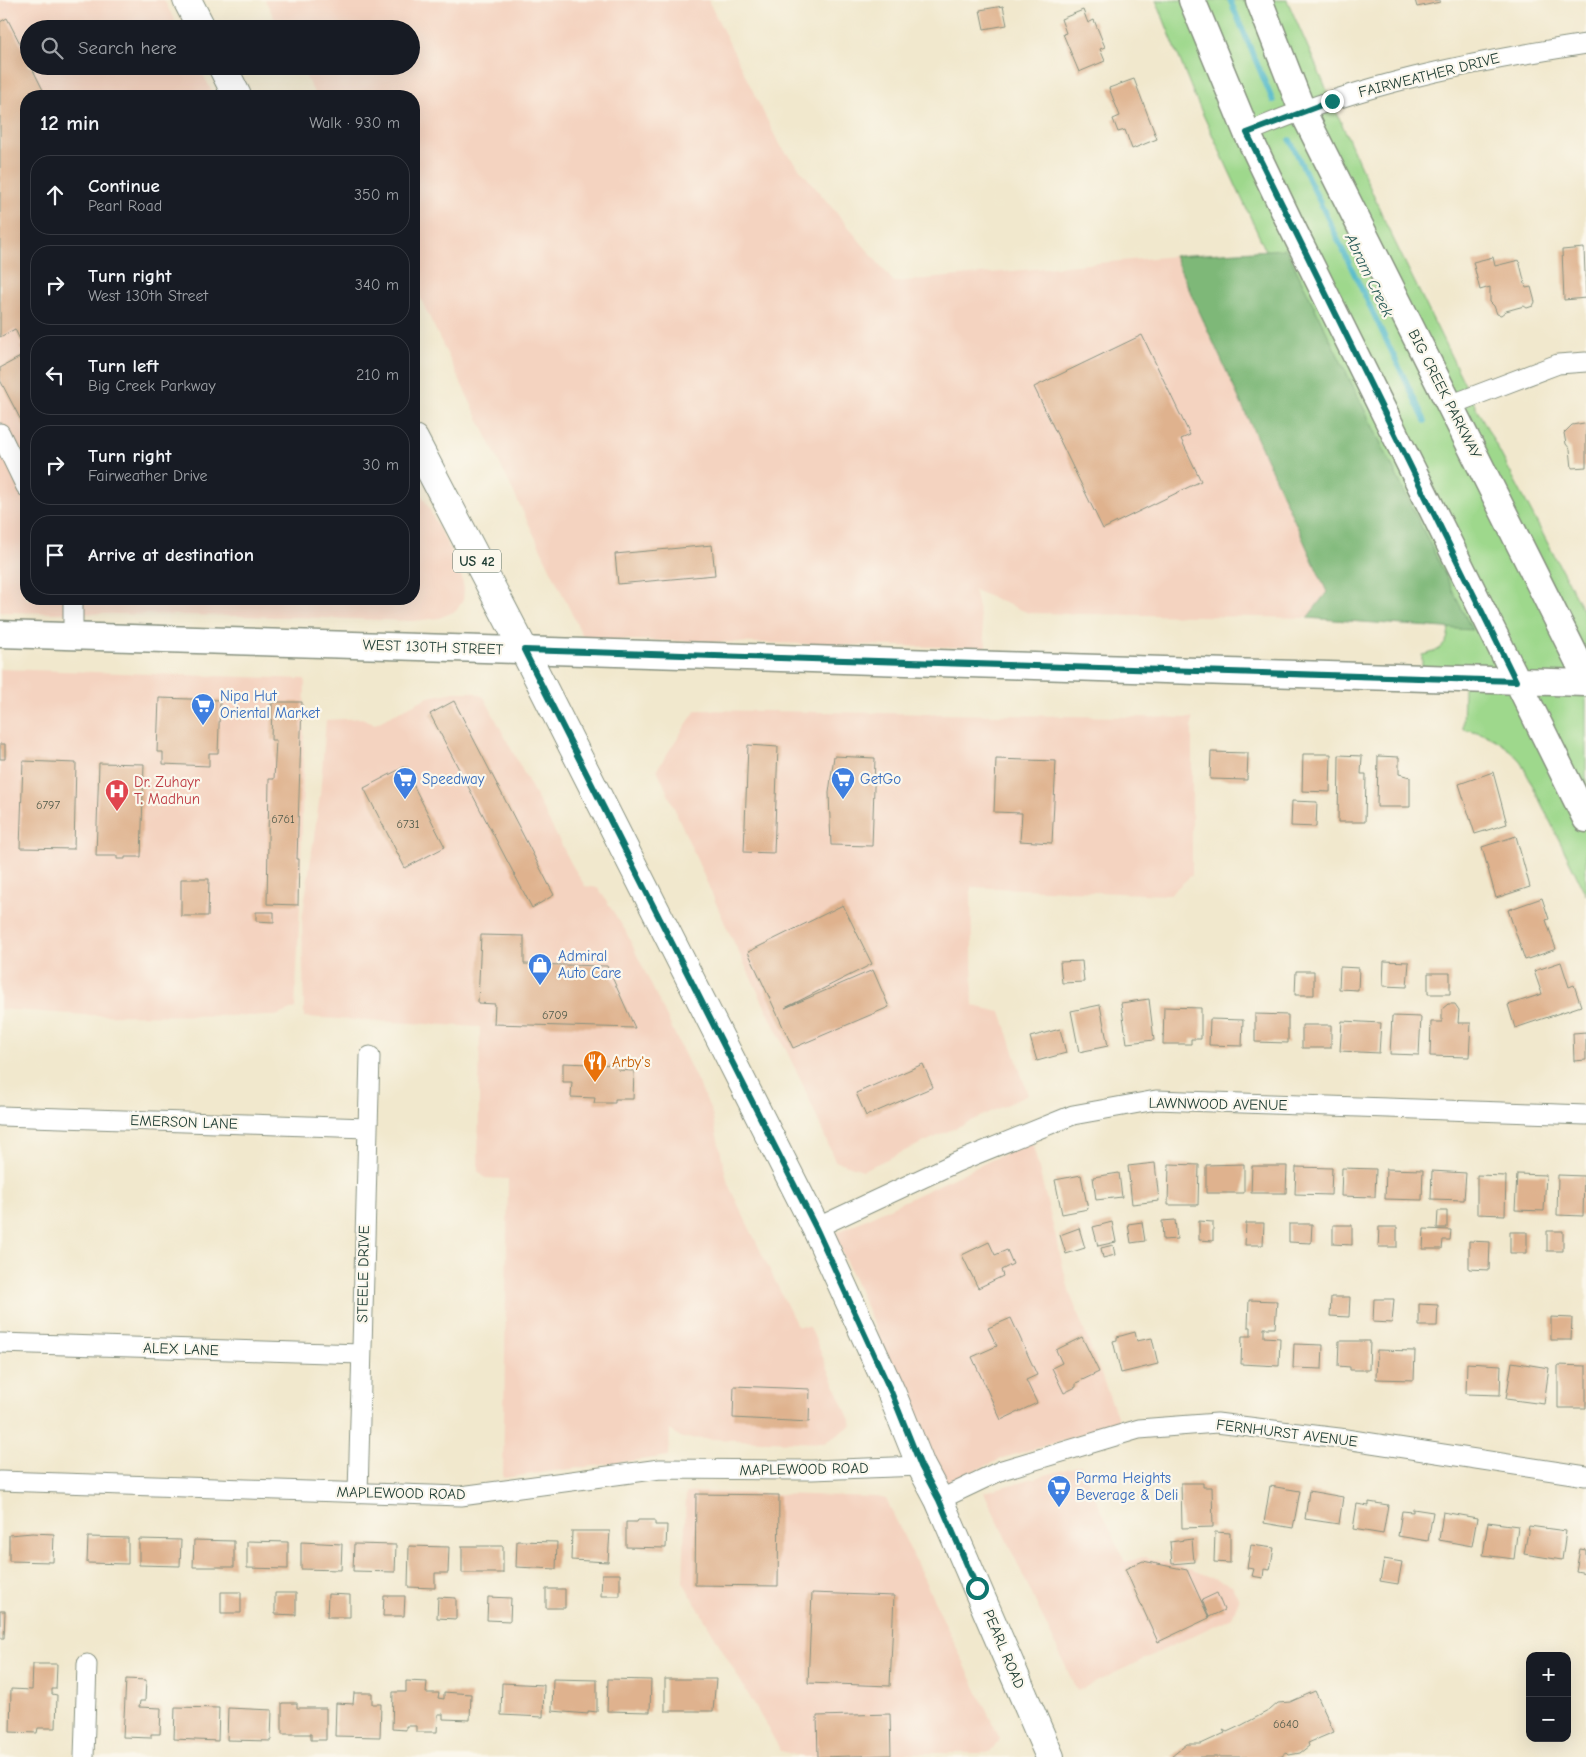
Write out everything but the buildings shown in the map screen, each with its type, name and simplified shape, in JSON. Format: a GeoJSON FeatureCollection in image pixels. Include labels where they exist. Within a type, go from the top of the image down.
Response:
{"type":"FeatureCollection","features":[{"type":"Feature","properties":{"kind":"main road"},"geometry":{"type":"LineString","coordinates":[[187,0],[197,20]]}},
{"type":"Feature","properties":{"kind":"main road"},"geometry":{"type":"LineString","coordinates":[[226,75],[234,90]]}},
{"type":"Feature","properties":{"kind":"main road","name":"PEARL ROAD"},"geometry":{"type":"LineString","coordinates":[[420,451],[524,650],[816,1228],[892,1394],[921,1466],[939,1500],[1050,1757]]}},
{"type":"Feature","properties":{"kind":"street"},"geometry":{"type":"LineString","coordinates":[[1192,0],[1247,133],[1516,681],[1586,819]]}},
{"type":"Feature","properties":{"kind":"street","name":"BIG CREEK PARKWAY"},"geometry":{"type":"LineString","coordinates":[[1259,0],[1302,110],[1586,677]]}},
{"type":"Feature","properties":{"kind":"street","name":"FAIRWEATHER DRIVE"},"geometry":{"type":"LineString","coordinates":[[1247,133],[1302,110],[1379,85],[1487,59],[1586,44]]}},
{"type":"Feature","properties":{"kind":"street"},"geometry":{"type":"LineString","coordinates":[[1450,404],[1558,364],[1586,362]]}},
{"type":"Feature","properties":{"kind":"street"},"geometry":{"type":"LineString","coordinates":[[0,434],[20,474]]}},
{"type":"Feature","properties":{"kind":"street"},"geometry":{"type":"LineString","coordinates":[[73,605],[73,636]]}},
{"type":"Feature","properties":{"kind":"street","name":"WEST 130TH STREET"},"geometry":{"type":"LineString","coordinates":[[0,634],[1586,683]]}},
{"type":"Feature","properties":{"kind":"street","name":"STEELE DRIVE"},"geometry":{"type":"LineString","coordinates":[[358,1493],[370,1056]]}},
{"type":"Feature","properties":{"kind":"street","name":"LAWNWOOD AVENUE"},"geometry":{"type":"LineString","coordinates":[[816,1228],[957,1162],[1073,1115],[1156,1100],[1586,1115]]}},
{"type":"Feature","properties":{"kind":"street","name":"EMERSON LANE"},"geometry":{"type":"LineString","coordinates":[[0,1116],[367,1128]]}},
{"type":"Feature","properties":{"kind":"street","name":"ALEX LANE"},"geometry":{"type":"LineString","coordinates":[[0,1343],[362,1354]]}},
{"type":"Feature","properties":{"kind":"street","name":"FERNHURST AVENUE"},"geometry":{"type":"LineString","coordinates":[[939,1500],[1002,1470],[1139,1428],[1217,1423],[1340,1438],[1586,1476]]}},
{"type":"Feature","properties":{"kind":"street","name":"MAPLEWOOD ROAD"},"geometry":{"type":"LineString","coordinates":[[0,1481],[461,1496],[660,1469],[812,1470],[921,1466]]}},
{"type":"Feature","properties":{"kind":"street"},"geometry":{"type":"LineString","coordinates":[[84,1757],[87,1664]]}},
{"type":"Feature","properties":{"kind":"shaded area"},"geometry":{"type":"Polygon","coordinates":[[[0,0],[164,0],[174,20],[20,20],[20,75],[204,75],[211,90],[20,90],[20,605],[420,605],[420,491],[460,569],[464,589],[463,600],[456,611],[439,618],[413,621],[0,612],[0,0]]]}},
{"type":"Feature","properties":{"kind":"shaded area"},"geometry":{"type":"Polygon","coordinates":[[[265,0],[708,0],[779,144],[894,282],[1174,256],[1327,592],[1307,618],[1029,613],[974,590],[987,648],[584,639],[420,297],[420,90],[313,90],[305,75],[420,75],[420,20],[275,20],[265,0]]]}},
{"type":"Feature","properties":{"kind":"shaded area"},"geometry":{"type":"Polygon","coordinates":[[[0,669],[305,679],[300,908],[295,1008],[276,1016],[85,1015],[0,1009],[0,669]]]}},
{"type":"Feature","properties":{"kind":"shaded area"},"geometry":{"type":"Polygon","coordinates":[[[455,692],[473,692],[484,697],[572,865],[585,886],[598,888],[625,930],[711,1110],[728,1184],[797,1326],[810,1327],[852,1425],[824,1443],[682,1438],[670,1430],[669,1456],[503,1478],[508,1179],[485,1178],[478,1171],[480,1027],[304,1017],[302,920],[320,795],[326,720],[362,718],[375,724],[428,697],[455,692]]]}},
{"type":"Feature","properties":{"kind":"shaded area"},"geometry":{"type":"Polygon","coordinates":[[[696,710],[1192,718],[1192,875],[1169,895],[971,887],[973,1006],[1001,1012],[1028,1095],[863,1170],[835,1161],[803,1085],[726,926],[657,769],[696,710]]]}},
{"type":"Feature","properties":{"kind":"shaded area"},"geometry":{"type":"Polygon","coordinates":[[[1032,1141],[1069,1291],[1120,1424],[1006,1457],[944,1484],[834,1234],[1032,1141]]]}},
{"type":"Feature","properties":{"kind":"shaded area"},"geometry":{"type":"Polygon","coordinates":[[[1081,1465],[1125,1562],[1145,1557],[1192,1570],[1232,1585],[1239,1600],[1232,1617],[1077,1691],[984,1492],[1081,1465]]]}},
{"type":"Feature","properties":{"kind":"shaded area"},"geometry":{"type":"Polygon","coordinates":[[[686,1493],[878,1497],[886,1499],[1000,1739],[990,1753],[909,1753],[896,1757],[803,1757],[781,1751],[683,1582],[686,1493]]]}},
{"type":"Feature","properties":{"kind":"green space"},"geometry":{"type":"Polygon","coordinates":[[[1156,0],[1287,0],[1387,226],[1476,407],[1586,616],[1586,895],[1521,762],[1502,744],[1488,736],[1463,729],[1464,684],[1422,683],[1422,655],[1436,651],[1445,644],[1449,626],[1448,618],[1312,351],[1194,95],[1156,0]]]}},
{"type":"Feature","properties":{"kind":"green space"},"geometry":{"type":"Polygon","coordinates":[[[1286,249],[1472,630],[1307,618],[1327,592],[1174,256],[1286,249]]]}},
{"type":"Feature","properties":{"kind":"waterway","name":"Abram Creek"},"geometry":{"type":"LineString","coordinates":[[1230,0],[1273,101]]}},
{"type":"Feature","properties":{"kind":"waterway","name":"Abram Creek"},"geometry":{"type":"LineString","coordinates":[[1290,140],[1425,421]]}},
{"type":"Feature","properties":{"kind":"place","name":"Nipa Hut Oriental Market"},"geometry":{"type":"Point","coordinates":[203,726]}},
{"type":"Feature","properties":{"kind":"place","name":"Speedway"},"geometry":{"type":"Point","coordinates":[405,800]}},
{"type":"Feature","properties":{"kind":"place","name":"GetGo"},"geometry":{"type":"Point","coordinates":[843,800]}},
{"type":"Feature","properties":{"kind":"place","name":"Dr. Zuhayr T. Madhun"},"geometry":{"type":"Point","coordinates":[117,812]}},
{"type":"Feature","properties":{"kind":"place","name":"Admiral Auto Care"},"geometry":{"type":"Point","coordinates":[540,986]}},
{"type":"Feature","properties":{"kind":"place","name":"Arby's"},"geometry":{"type":"Point","coordinates":[595,1083]}},
{"type":"Feature","properties":{"kind":"place","name":"Parma Heights Beverage & Deli"},"geometry":{"type":"Point","coordinates":[1059,1508]}},
{"type":"Feature","properties":{"kind":"route"},"geometry":{"type":"LineString","coordinates":[[977,1588],[939,1500],[921,1466],[892,1394],[816,1228],[524,650],[1516,681],[1247,133],[1302,110],[1332,101]]}}]}
